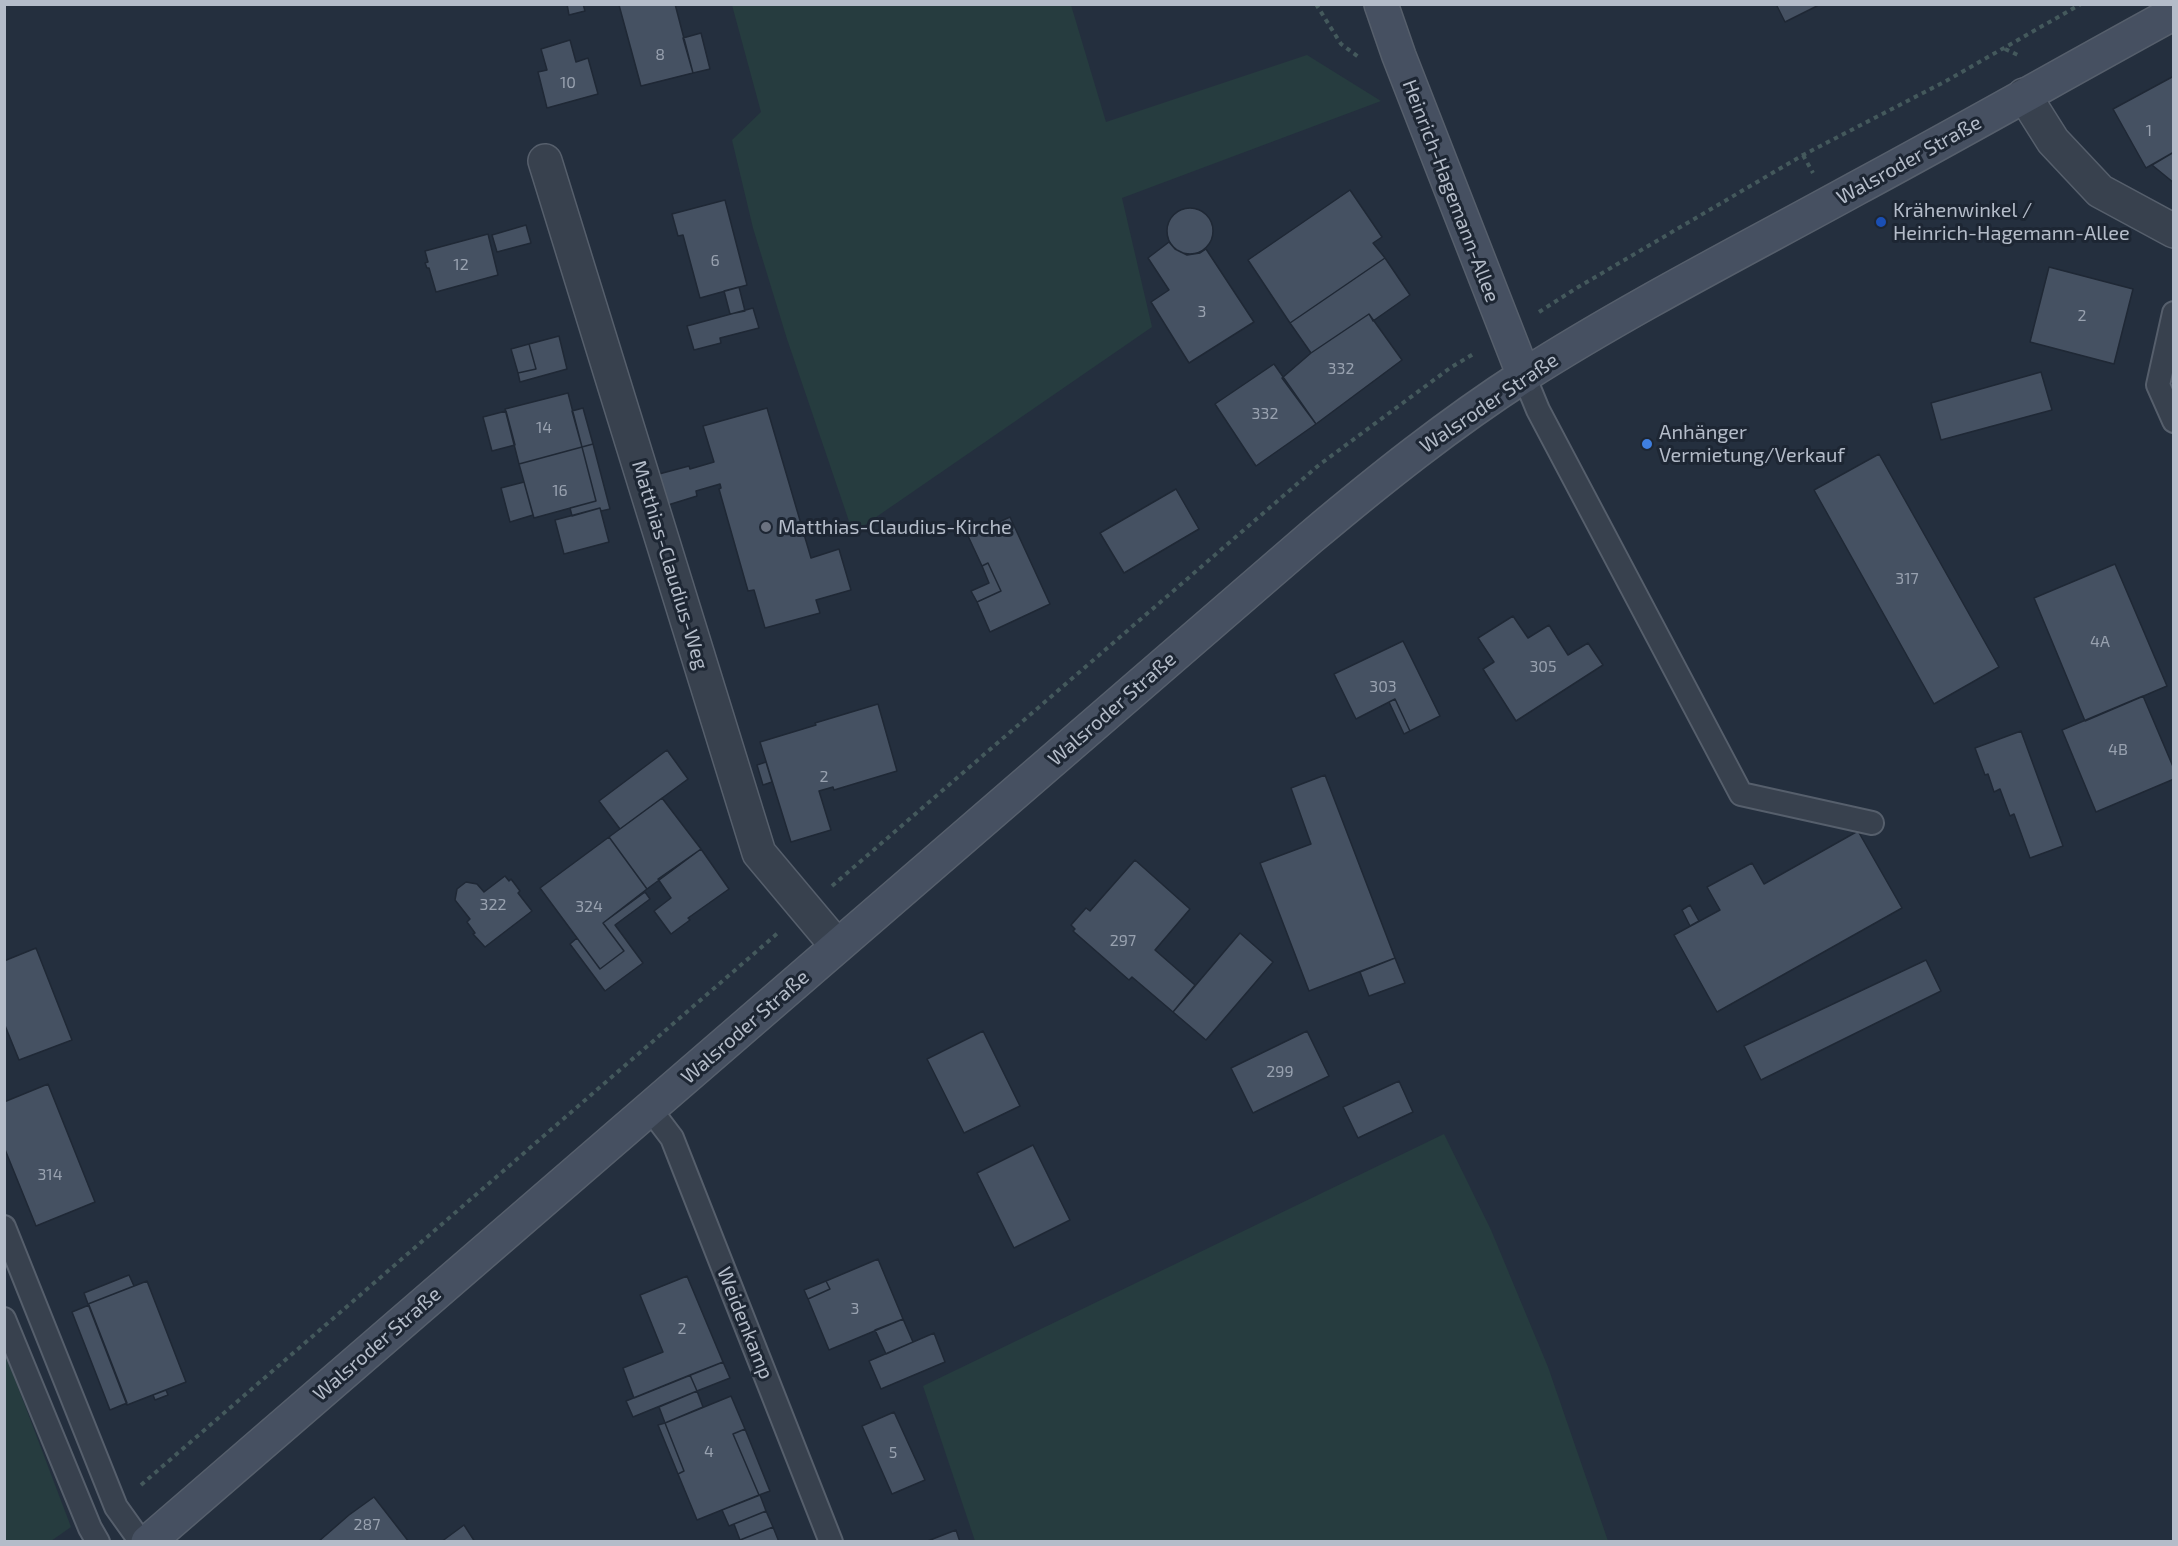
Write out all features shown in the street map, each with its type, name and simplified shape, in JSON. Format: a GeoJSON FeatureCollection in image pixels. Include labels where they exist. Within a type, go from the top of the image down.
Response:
{"type":"FeatureCollection","features":[{"type":"Feature","properties":{"kind":"street","name":"Heinrich-Hagemann-Allee"},"geometry":{"type":"LineString","coordinates":[[1381,4],[1403,67],[1524,376]]}},
{"type":"Feature","properties":{"kind":"street","name":"Walsroder Straße"},"geometry":{"type":"LineString","coordinates":[[148,1542],[1401,462],[1524,376],[1665,291],[1961,132],[2024,95],[2174,14]]}},
{"type":"Feature","properties":{"kind":"street"},"geometry":{"type":"LineString","coordinates":[[2024,95],[2053,141],[2100,191],[2174,231]]}},
{"type":"Feature","properties":{"kind":"street","name":"Matthias-Claudius-Weg"},"geometry":{"type":"LineString","coordinates":[[545,161],[759,853],[837,946]]}},
{"type":"Feature","properties":{"kind":"lane"},"geometry":{"type":"LineString","coordinates":[[2174,313],[2158,385],[2174,421]]}},
{"type":"Feature","properties":{"kind":"lane"},"geometry":{"type":"LineString","coordinates":[[1524,376],[1543,420],[1741,794],[1872,823]]}},
{"type":"Feature","properties":{"kind":"lane","name":"Weidenkamp"},"geometry":{"type":"LineString","coordinates":[[650,1109],[672,1138],[831,1542]]}},
{"type":"Feature","properties":{"kind":"lane"},"geometry":{"type":"LineString","coordinates":[[4,1227],[116,1507],[141,1542]]}},
{"type":"Feature","properties":{"kind":"lane"},"geometry":{"type":"LineString","coordinates":[[4,1319],[90,1528],[98,1542]]}},
{"type":"Feature","properties":{"kind":"path"},"geometry":{"type":"LineString","coordinates":[[116,1507],[1319,465],[1450,368],[1575,289],[1803,155],[1946,81],[2081,4]]}},
{"type":"Feature","properties":{"kind":"green space"},"geometry":{"type":"Polygon","coordinates":[[[732,5],[1071,5],[1106,122],[1307,55],[1381,101],[1122,198],[1152,327],[853,533],[787,339],[753,228],[732,140],[761,112],[732,5]]]}},
{"type":"Feature","properties":{"kind":"green space"},"geometry":{"type":"Polygon","coordinates":[[[1444,1134],[1491,1230],[1548,1367],[1608,1541],[975,1541],[923,1386],[1444,1134]]]}},
{"type":"Feature","properties":{"kind":"green space"},"geometry":{"type":"Polygon","coordinates":[[[5,1353],[71,1527],[51,1541],[5,1541],[5,1353]]]}},
{"type":"Feature","properties":{"kind":"building"},"geometry":{"type":"Polygon","coordinates":[[[567,4],[583,4],[585,11],[569,15],[567,4]]]}},
{"type":"Feature","properties":{"kind":"building"},"geometry":{"type":"Polygon","coordinates":[[[675,4],[693,73],[641,86],[619,5],[675,4]]]}},
{"type":"Feature","properties":{"kind":"building"},"geometry":{"type":"Polygon","coordinates":[[[1776,4],[1817,4],[1817,6],[1785,22],[1776,4]]]}},
{"type":"Feature","properties":{"kind":"building"},"geometry":{"type":"Polygon","coordinates":[[[701,33],[710,69],[693,73],[683,38],[701,33]]]}},
{"type":"Feature","properties":{"kind":"building"},"geometry":{"type":"Polygon","coordinates":[[[570,40],[576,62],[588,58],[598,94],[547,108],[538,72],[547,70],[541,49],[570,40]]]}},
{"type":"Feature","properties":{"kind":"building"},"geometry":{"type":"Polygon","coordinates":[[[2174,76],[2174,152],[2146,168],[2113,109],[2174,76]]]}},
{"type":"Feature","properties":{"kind":"building"},"geometry":{"type":"Polygon","coordinates":[[[2174,152],[2174,183],[2152,165],[2174,152]]]}},
{"type":"Feature","properties":{"kind":"building"},"geometry":{"type":"Polygon","coordinates":[[[1350,190],[1382,237],[1373,243],[1385,258],[1290,323],[1248,260],[1350,190]]]}},
{"type":"Feature","properties":{"kind":"building"},"geometry":{"type":"Polygon","coordinates":[[[725,200],[747,285],[700,298],[683,235],[678,236],[672,214],[725,200]]]}},
{"type":"Feature","properties":{"kind":"building"},"geometry":{"type":"Polygon","coordinates":[[[1190,208],[1199,209],[1207,214],[1212,222],[1212,240],[1207,248],[1199,253],[1190,254],[1181,253],[1173,248],[1168,240],[1167,231],[1168,222],[1173,214],[1181,209],[1190,208]]]}},
{"type":"Feature","properties":{"kind":"building"},"geometry":{"type":"Polygon","coordinates":[[[526,225],[531,243],[497,252],[492,235],[526,225]]]}},
{"type":"Feature","properties":{"kind":"building"},"geometry":{"type":"Polygon","coordinates":[[[488,234],[498,275],[436,292],[429,268],[425,263],[428,262],[425,251],[488,234]]]}},
{"type":"Feature","properties":{"kind":"building"},"geometry":{"type":"Polygon","coordinates":[[[1169,242],[1175,249],[1187,255],[1200,253],[1206,249],[1254,322],[1189,363],[1151,302],[1169,290],[1148,258],[1169,242]]]}},
{"type":"Feature","properties":{"kind":"building"},"geometry":{"type":"Polygon","coordinates":[[[1385,258],[1410,295],[1373,321],[1369,314],[1311,353],[1290,323],[1385,258]]]}},
{"type":"Feature","properties":{"kind":"building"},"geometry":{"type":"Polygon","coordinates":[[[2049,267],[2133,289],[2114,364],[2030,342],[2049,267]]]}},
{"type":"Feature","properties":{"kind":"building"},"geometry":{"type":"Polygon","coordinates":[[[739,287],[745,311],[730,314],[724,291],[739,287]]]}},
{"type":"Feature","properties":{"kind":"building"},"geometry":{"type":"Polygon","coordinates":[[[753,308],[759,328],[720,338],[721,343],[694,350],[687,326],[753,308]]]}},
{"type":"Feature","properties":{"kind":"building"},"geometry":{"type":"Polygon","coordinates":[[[1369,314],[1402,360],[1316,424],[1282,378],[1311,353],[1369,314]]]}},
{"type":"Feature","properties":{"kind":"building"},"geometry":{"type":"Polygon","coordinates":[[[559,336],[567,369],[520,382],[518,373],[536,369],[529,344],[559,336]]]}},
{"type":"Feature","properties":{"kind":"building"},"geometry":{"type":"Polygon","coordinates":[[[529,344],[536,369],[518,373],[511,349],[529,344]]]}},
{"type":"Feature","properties":{"kind":"building"},"geometry":{"type":"Polygon","coordinates":[[[1274,364],[1316,424],[1256,466],[1215,404],[1274,364]]]}},
{"type":"Feature","properties":{"kind":"building"},"geometry":{"type":"Polygon","coordinates":[[[2041,372],[2052,410],[1941,440],[1931,403],[2041,372]]]}},
{"type":"Feature","properties":{"kind":"building"},"geometry":{"type":"Polygon","coordinates":[[[568,393],[582,447],[519,464],[505,409],[568,393]]]}},
{"type":"Feature","properties":{"kind":"building"},"geometry":{"type":"Polygon","coordinates":[[[583,408],[593,444],[582,447],[572,411],[583,408]]]}},
{"type":"Feature","properties":{"kind":"building","name":"Matthias-Claudius-Kirche"},"geometry":{"type":"Polygon","coordinates":[[[767,408],[811,558],[839,549],[851,590],[816,600],[820,613],[765,628],[754,590],[748,591],[719,489],[720,484],[696,491],[697,496],[668,505],[659,474],[714,462],[703,426],[767,408]]]}},
{"type":"Feature","properties":{"kind":"building"},"geometry":{"type":"Polygon","coordinates":[[[506,411],[515,445],[492,451],[483,417],[506,411]]]}},
{"type":"Feature","properties":{"kind":"building"},"geometry":{"type":"Polygon","coordinates":[[[593,444],[610,509],[601,511],[600,508],[572,516],[570,508],[596,501],[582,447],[593,444]]]}},
{"type":"Feature","properties":{"kind":"building"},"geometry":{"type":"Polygon","coordinates":[[[582,447],[596,501],[534,518],[519,464],[582,447]]]}},
{"type":"Feature","properties":{"kind":"building"},"geometry":{"type":"Polygon","coordinates":[[[1879,454],[1999,667],[1934,704],[1814,490],[1879,454]]]}},
{"type":"Feature","properties":{"kind":"building"},"geometry":{"type":"Polygon","coordinates":[[[524,482],[533,515],[510,522],[501,488],[524,482]]]}},
{"type":"Feature","properties":{"kind":"building"},"geometry":{"type":"Polygon","coordinates":[[[1176,489],[1199,529],[1124,573],[1100,533],[1176,489]]]}},
{"type":"Feature","properties":{"kind":"building"},"geometry":{"type":"Polygon","coordinates":[[[600,508],[609,542],[564,554],[555,520],[600,508]]]}},
{"type":"Feature","properties":{"kind":"building"},"geometry":{"type":"Polygon","coordinates":[[[1010,517],[1050,604],[990,632],[977,602],[1001,591],[988,563],[982,566],[968,536],[1010,517]]]}},
{"type":"Feature","properties":{"kind":"building"},"geometry":{"type":"Polygon","coordinates":[[[988,563],[1001,591],[977,602],[971,591],[989,583],[982,566],[988,563]]]}},
{"type":"Feature","properties":{"kind":"building"},"geometry":{"type":"Polygon","coordinates":[[[2115,564],[2167,686],[2085,721],[2034,598],[2115,564]]]}},
{"type":"Feature","properties":{"kind":"building"},"geometry":{"type":"Polygon","coordinates":[[[1513,616],[1528,638],[1549,625],[1568,655],[1588,643],[1603,665],[1516,721],[1483,669],[1494,662],[1478,638],[1513,616]]]}},
{"type":"Feature","properties":{"kind":"building"},"geometry":{"type":"Polygon","coordinates":[[[1403,641],[1440,716],[1410,731],[1395,699],[1356,719],[1334,674],[1403,641]]]}},
{"type":"Feature","properties":{"kind":"building"},"geometry":{"type":"Polygon","coordinates":[[[2143,696],[2174,769],[2174,779],[2096,812],[2062,730],[2143,696]]]}},
{"type":"Feature","properties":{"kind":"building"},"geometry":{"type":"Polygon","coordinates":[[[1395,699],[1410,731],[1404,734],[1389,702],[1395,699]]]}},
{"type":"Feature","properties":{"kind":"building"},"geometry":{"type":"Polygon","coordinates":[[[878,704],[897,771],[834,790],[833,787],[819,791],[831,830],[791,842],[760,742],[878,704]]]}},
{"type":"Feature","properties":{"kind":"building"},"geometry":{"type":"Polygon","coordinates":[[[2021,731],[2063,846],[2030,858],[2014,814],[2010,816],[2000,789],[1994,792],[1975,748],[2021,731]]]}},
{"type":"Feature","properties":{"kind":"building"},"geometry":{"type":"Polygon","coordinates":[[[667,750],[688,779],[620,829],[599,801],[667,750]]]}},
{"type":"Feature","properties":{"kind":"building"},"geometry":{"type":"Polygon","coordinates":[[[766,762],[772,782],[763,785],[757,765],[766,762]]]}},
{"type":"Feature","properties":{"kind":"building"},"geometry":{"type":"Polygon","coordinates":[[[1325,775],[1395,958],[1309,991],[1260,863],[1311,844],[1291,788],[1325,775]]]}},
{"type":"Feature","properties":{"kind":"building"},"geometry":{"type":"Polygon","coordinates":[[[662,798],[701,849],[647,889],[609,837],[662,798]]]}},
{"type":"Feature","properties":{"kind":"building"},"geometry":{"type":"Polygon","coordinates":[[[1858,831],[1902,908],[1717,1012],[1674,935],[1720,910],[1707,887],[1752,863],[1764,884],[1858,831]]]}},
{"type":"Feature","properties":{"kind":"building"},"geometry":{"type":"Polygon","coordinates":[[[609,837],[647,889],[603,923],[624,951],[600,969],[540,888],[609,837]]]}},
{"type":"Feature","properties":{"kind":"building"},"geometry":{"type":"Polygon","coordinates":[[[701,849],[729,889],[688,918],[690,920],[671,934],[654,911],[671,898],[658,879],[701,849]]]}},
{"type":"Feature","properties":{"kind":"building"},"geometry":{"type":"Polygon","coordinates":[[[1135,860],[1190,909],[1155,950],[1195,985],[1173,1012],[1132,977],[1129,980],[1073,931],[1075,929],[1071,925],[1086,908],[1090,911],[1135,860]]]}},
{"type":"Feature","properties":{"kind":"building"},"geometry":{"type":"Polygon","coordinates":[[[505,876],[509,881],[511,879],[520,891],[518,893],[532,911],[485,947],[473,934],[475,933],[467,922],[470,919],[455,900],[457,889],[466,882],[477,884],[484,892],[505,876]]]}},
{"type":"Feature","properties":{"kind":"building"},"geometry":{"type":"Polygon","coordinates":[[[645,892],[650,899],[615,925],[643,963],[605,991],[570,944],[577,938],[600,969],[624,951],[603,923],[645,892]]]}},
{"type":"Feature","properties":{"kind":"building"},"geometry":{"type":"Polygon","coordinates":[[[1690,905],[1699,921],[1690,926],[1682,910],[1690,905]]]}},
{"type":"Feature","properties":{"kind":"building"},"geometry":{"type":"Polygon","coordinates":[[[1240,933],[1273,962],[1206,1040],[1173,1012],[1240,933]]]}},
{"type":"Feature","properties":{"kind":"building"},"geometry":{"type":"Polygon","coordinates":[[[36,948],[72,1040],[19,1060],[4,1023],[4,961],[36,948]]]}},
{"type":"Feature","properties":{"kind":"building"},"geometry":{"type":"Polygon","coordinates":[[[1395,958],[1405,983],[1369,996],[1360,972],[1395,958]]]}},
{"type":"Feature","properties":{"kind":"building"},"geometry":{"type":"Polygon","coordinates":[[[1926,960],[1941,991],[1761,1080],[1744,1046],[1926,960]]]}},
{"type":"Feature","properties":{"kind":"building"},"geometry":{"type":"Polygon","coordinates":[[[983,1031],[1020,1106],[964,1133],[927,1059],[983,1031]]]}},
{"type":"Feature","properties":{"kind":"building"},"geometry":{"type":"Polygon","coordinates":[[[1307,1031],[1329,1076],[1253,1113],[1231,1068],[1307,1031]]]}},
{"type":"Feature","properties":{"kind":"building"},"geometry":{"type":"Polygon","coordinates":[[[1399,1081],[1413,1112],[1358,1138],[1343,1107],[1399,1081]]]}},
{"type":"Feature","properties":{"kind":"building"},"geometry":{"type":"Polygon","coordinates":[[[48,1084],[95,1202],[36,1226],[4,1147],[4,1102],[48,1084]]]}},
{"type":"Feature","properties":{"kind":"building"},"geometry":{"type":"Polygon","coordinates":[[[1033,1145],[1070,1220],[1014,1248],[977,1173],[1033,1145]]]}},
{"type":"Feature","properties":{"kind":"building"},"geometry":{"type":"Polygon","coordinates":[[[878,1259],[903,1319],[829,1350],[808,1299],[830,1289],[826,1281],[878,1259]]]}},
{"type":"Feature","properties":{"kind":"building"},"geometry":{"type":"Polygon","coordinates":[[[129,1275],[134,1286],[88,1304],[84,1293],[129,1275]]]}},
{"type":"Feature","properties":{"kind":"building"},"geometry":{"type":"Polygon","coordinates":[[[687,1276],[723,1362],[634,1398],[623,1368],[663,1352],[640,1295],[687,1276]]]}},
{"type":"Feature","properties":{"kind":"building"},"geometry":{"type":"Polygon","coordinates":[[[147,1281],[186,1382],[127,1405],[88,1304],[147,1281]]]}},
{"type":"Feature","properties":{"kind":"building"},"geometry":{"type":"Polygon","coordinates":[[[826,1281],[830,1289],[808,1299],[804,1290],[826,1281]]]}},
{"type":"Feature","properties":{"kind":"building"},"geometry":{"type":"Polygon","coordinates":[[[89,1305],[127,1403],[110,1410],[72,1312],[89,1305]]]}},
{"type":"Feature","properties":{"kind":"building"},"geometry":{"type":"Polygon","coordinates":[[[903,1319],[913,1342],[886,1354],[875,1330],[903,1319]]]}},
{"type":"Feature","properties":{"kind":"building"},"geometry":{"type":"Polygon","coordinates":[[[934,1333],[945,1362],[881,1389],[869,1361],[934,1333]]]}},
{"type":"Feature","properties":{"kind":"building"},"geometry":{"type":"Polygon","coordinates":[[[723,1362],[730,1378],[697,1391],[690,1375],[723,1362]]]}},
{"type":"Feature","properties":{"kind":"building"},"geometry":{"type":"Polygon","coordinates":[[[690,1375],[697,1391],[633,1417],[626,1401],[690,1375]]]}},
{"type":"Feature","properties":{"kind":"building"},"geometry":{"type":"Polygon","coordinates":[[[166,1390],[168,1395],[155,1400],[153,1395],[166,1390]]]}},
{"type":"Feature","properties":{"kind":"building"},"geometry":{"type":"Polygon","coordinates":[[[697,1391],[703,1407],[665,1423],[659,1407],[697,1391]]]}},
{"type":"Feature","properties":{"kind":"building"},"geometry":{"type":"Polygon","coordinates":[[[731,1396],[745,1429],[733,1434],[759,1495],[697,1520],[678,1474],[684,1471],[665,1423],[731,1396]]]}},
{"type":"Feature","properties":{"kind":"building"},"geometry":{"type":"Polygon","coordinates":[[[894,1412],[925,1480],[892,1494],[862,1426],[894,1412]]]}},
{"type":"Feature","properties":{"kind":"building"},"geometry":{"type":"Polygon","coordinates":[[[665,1423],[684,1471],[678,1474],[658,1425],[665,1423]]]}},
{"type":"Feature","properties":{"kind":"building"},"geometry":{"type":"Polygon","coordinates":[[[745,1429],[770,1491],[759,1495],[733,1434],[745,1429]]]}},
{"type":"Feature","properties":{"kind":"building"},"geometry":{"type":"Polygon","coordinates":[[[760,1495],[766,1511],[729,1526],[722,1510],[760,1495]]]}},
{"type":"Feature","properties":{"kind":"building"},"geometry":{"type":"Polygon","coordinates":[[[374,1497],[409,1542],[318,1542],[349,1515],[374,1497]]]}},
{"type":"Feature","properties":{"kind":"building"},"geometry":{"type":"Polygon","coordinates":[[[766,1511],[773,1527],[740,1540],[734,1524],[766,1511]]]}},
{"type":"Feature","properties":{"kind":"building"},"geometry":{"type":"Polygon","coordinates":[[[464,1525],[475,1542],[441,1542],[464,1525]]]}},
{"type":"Feature","properties":{"kind":"building"},"geometry":{"type":"Polygon","coordinates":[[[773,1527],[779,1542],[737,1542],[740,1540],[773,1527]]]}},
{"type":"Feature","properties":{"kind":"building"},"geometry":{"type":"Polygon","coordinates":[[[956,1530],[960,1542],[925,1542],[956,1530]]]}},
{"type":"Feature","properties":{"kind":"place","name":"Krähenwinkel / Heinrich-Hagemann-Allee"},"geometry":{"type":"Point","coordinates":[1881,222]}},
{"type":"Feature","properties":{"kind":"place","name":"Anhänger Vermietung/Verkauf"},"geometry":{"type":"Point","coordinates":[1647,444]}},
{"type":"Feature","properties":{"kind":"place","name":"Matthias-Claudius-Kirche"},"geometry":{"type":"Point","coordinates":[766,527]}}]}
